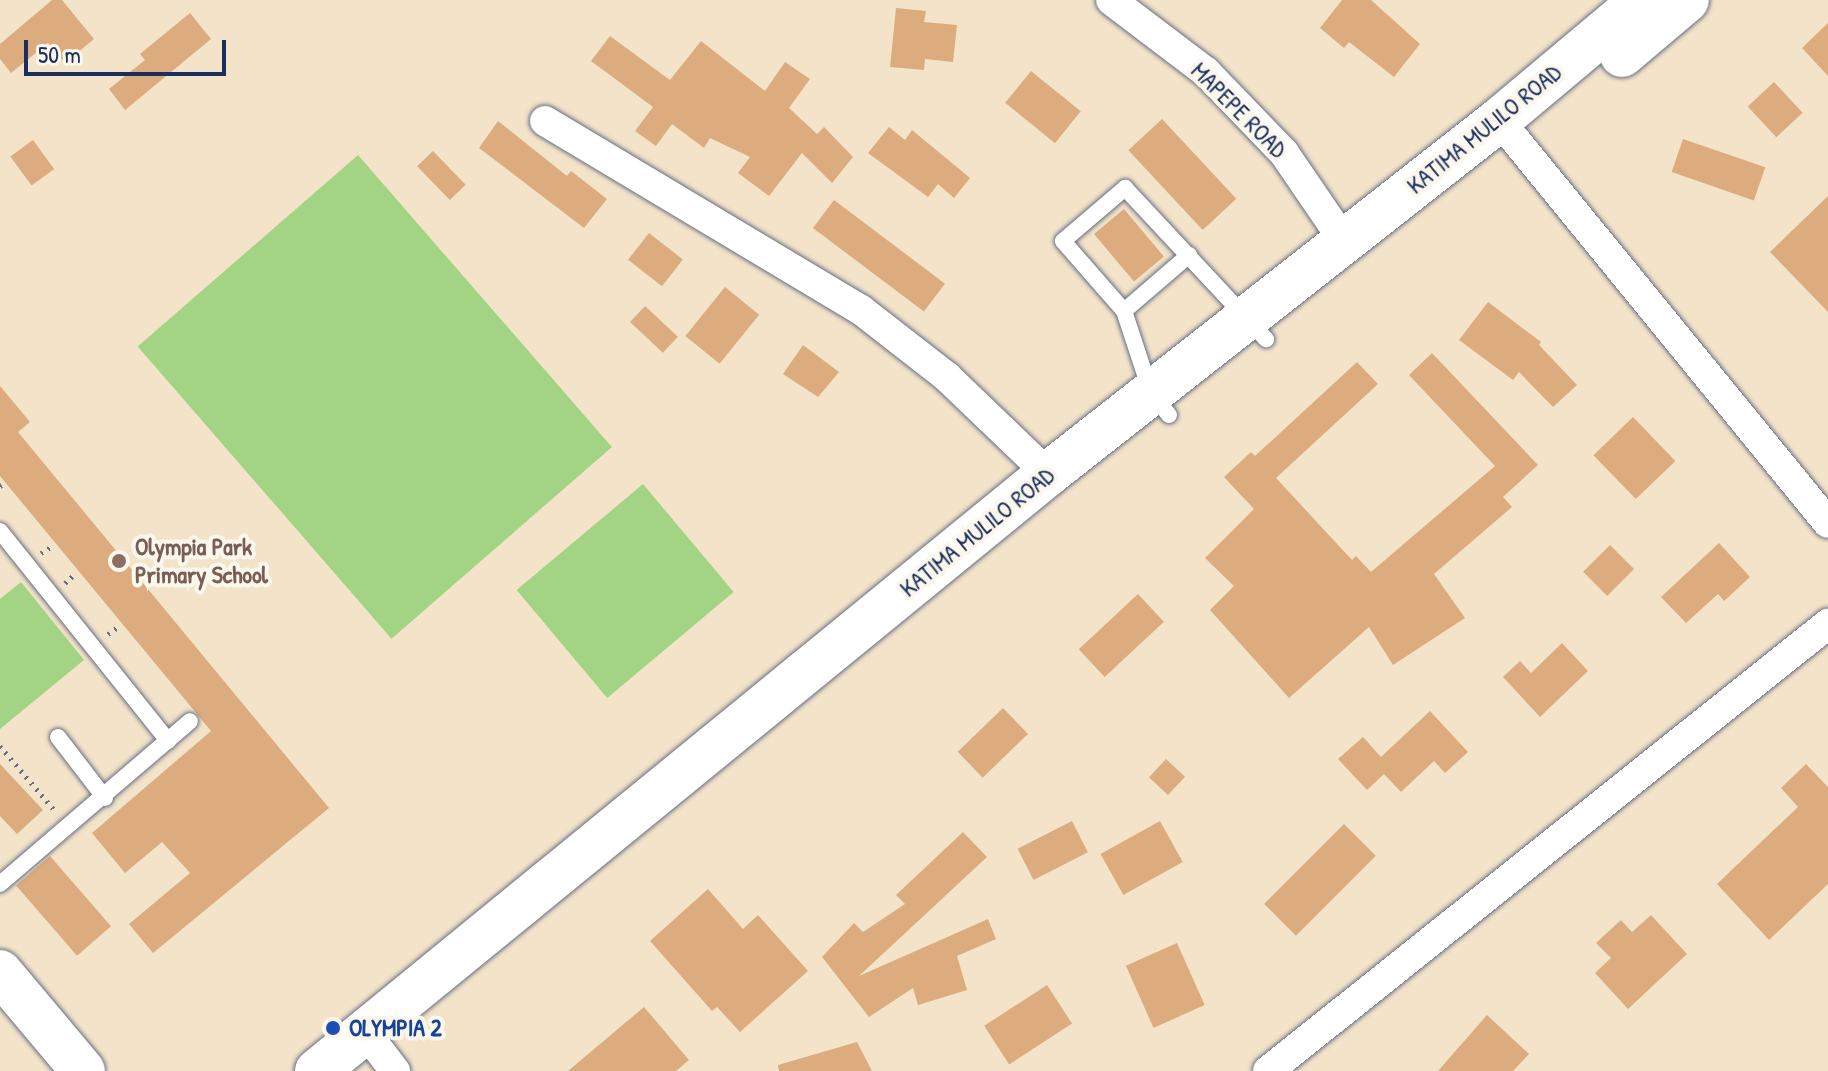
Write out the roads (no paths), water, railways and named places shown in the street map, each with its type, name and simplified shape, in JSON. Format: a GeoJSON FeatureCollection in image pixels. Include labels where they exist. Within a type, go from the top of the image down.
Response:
{"type":"FeatureCollection","features":[{"type":"Feature","properties":{"kind":"main road","name":"KATIMA MULILO ROAD"},"geometry":{"type":"LineString","coordinates":[[1256,328],[1344,241],[1508,132],[1642,0]]}},
{"type":"Feature","properties":{"kind":"main road","name":"KATIMA MULILO ROAD"},"geometry":{"type":"LineString","coordinates":[[317,1071],[377,1058],[1160,404],[1508,132],[1687,0]]}},
{"type":"Feature","properties":{"kind":"main road","name":"KATIMA MULILO ROAD"},"geometry":{"type":"LineString","coordinates":[[377,1058],[1048,474],[1160,404]]}},
{"type":"Feature","properties":{"kind":"main road"},"geometry":{"type":"LineString","coordinates":[[0,972],[83,1071]]}},
{"type":"Feature","properties":{"kind":"street","name":"MAPEPE ROAD"},"geometry":{"type":"LineString","coordinates":[[1111,0],[1206,72],[1284,153],[1344,241]]}},
{"type":"Feature","properties":{"kind":"street"},"geometry":{"type":"LineString","coordinates":[[545,121],[861,310],[947,377],[1048,474]]}},
{"type":"Feature","properties":{"kind":"street"},"geometry":{"type":"LineString","coordinates":[[1508,132],[1828,523]]}},
{"type":"Feature","properties":{"kind":"street"},"geometry":{"type":"LineString","coordinates":[[1268,1071],[1828,624]]}},
{"type":"Feature","properties":{"kind":"lane"},"geometry":{"type":"LineString","coordinates":[[1160,404],[1124,311],[1063,241],[1125,188],[1256,328]]}},
{"type":"Feature","properties":{"kind":"lane"},"geometry":{"type":"LineString","coordinates":[[1124,311],[1189,255]]}},
{"type":"Feature","properties":{"kind":"lane"},"geometry":{"type":"LineString","coordinates":[[0,531],[168,741]]}},
{"type":"Feature","properties":{"kind":"lane"},"geometry":{"type":"LineString","coordinates":[[0,884],[105,798],[190,721]]}},
{"type":"Feature","properties":{"kind":"lane"},"geometry":{"type":"LineString","coordinates":[[58,737],[105,798]]}},
{"type":"Feature","properties":{"kind":"place","name":"Olympia Park Primary School"},"geometry":{"type":"Point","coordinates":[119,561]}},
{"type":"Feature","properties":{"kind":"place","name":"OLYMPIA 2"},"geometry":{"type":"Point","coordinates":[333,1028]}}]}
